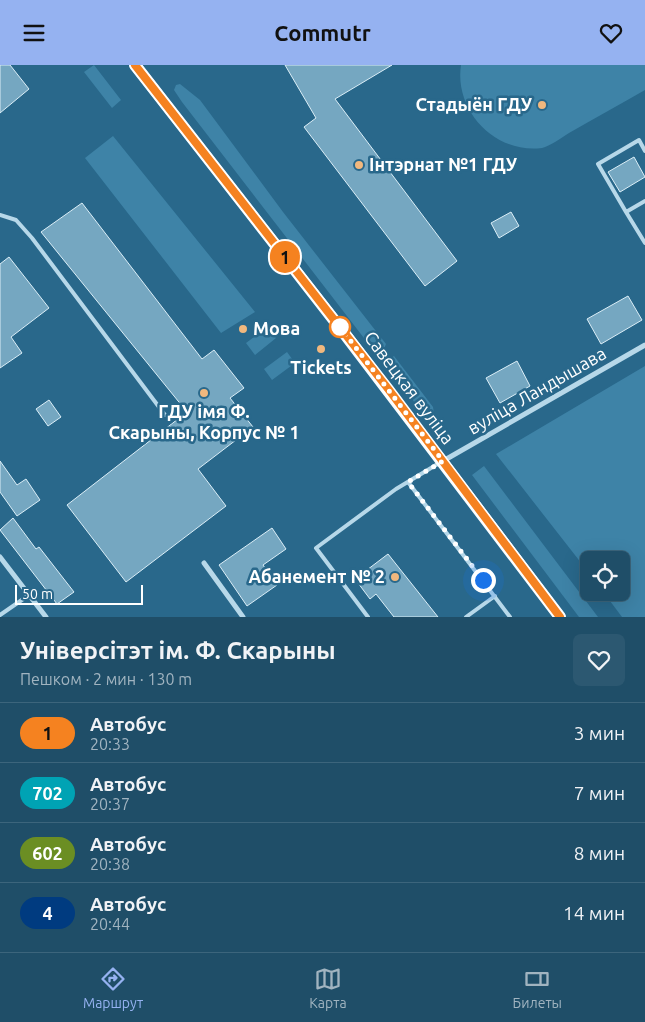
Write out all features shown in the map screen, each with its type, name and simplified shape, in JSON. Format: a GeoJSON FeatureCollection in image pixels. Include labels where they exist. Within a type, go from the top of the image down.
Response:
{"type":"FeatureCollection","features":[{"type":"Feature","properties":{"kind":"main road","name":"Савецкая вуліца"},"geometry":{"type":"LineString","coordinates":[[135,65],[443,461],[560,617]]}},
{"type":"Feature","properties":{"kind":"street","name":"вуліца Ландышава"},"geometry":{"type":"LineString","coordinates":[[443,461],[645,345]]}},
{"type":"Feature","properties":{"kind":"street"},"geometry":{"type":"LineString","coordinates":[[0,557],[46,617]]}},
{"type":"Feature","properties":{"kind":"street"},"geometry":{"type":"LineString","coordinates":[[204,563],[243,617]]}},
{"type":"Feature","properties":{"kind":"lane"},"geometry":{"type":"LineString","coordinates":[[645,151],[638,140],[598,164],[645,243]]}},
{"type":"Feature","properties":{"kind":"lane"},"geometry":{"type":"LineString","coordinates":[[626,212],[645,201]]}},
{"type":"Feature","properties":{"kind":"lane"},"geometry":{"type":"LineString","coordinates":[[0,215],[16,220],[22,226],[165,415]]}},
{"type":"Feature","properties":{"kind":"lane"},"geometry":{"type":"LineString","coordinates":[[368,617],[316,548],[408,482],[443,461]]}},
{"type":"Feature","properties":{"kind":"lane"},"geometry":{"type":"LineString","coordinates":[[408,482],[510,617]]}},
{"type":"Feature","properties":{"kind":"lane"},"geometry":{"type":"LineString","coordinates":[[0,615],[29,595]]}},
{"type":"Feature","properties":{"kind":"lane"},"geometry":{"type":"LineString","coordinates":[[466,617],[494,596]]}},
{"type":"Feature","properties":{"kind":"shaded area"},"geometry":{"type":"Polygon","coordinates":[[[94,65],[121,100],[112,108],[84,72],[94,65]]]}},
{"type":"Feature","properties":{"kind":"shaded area","name":"Стадыён ГДУ"},"geometry":{"type":"Polygon","coordinates":[[[461,65],[645,65],[645,90],[548,146],[525,148],[509,144],[494,137],[481,126],[471,113],[464,98],[461,82],[461,65]]]}},
{"type":"Feature","properties":{"kind":"shaded area"},"geometry":{"type":"Polygon","coordinates":[[[180,84],[200,100],[283,212],[386,344],[379,353],[374,351],[182,102],[174,90],[176,85],[180,84]]]}},
{"type":"Feature","properties":{"kind":"shaded area"},"geometry":{"type":"Polygon","coordinates":[[[113,136],[255,312],[221,333],[85,158],[113,136]]]}},
{"type":"Feature","properties":{"kind":"shaded area"},"geometry":{"type":"Polygon","coordinates":[[[267,327],[276,338],[255,355],[246,343],[267,327]]]}},
{"type":"Feature","properties":{"kind":"shaded area"},"geometry":{"type":"Polygon","coordinates":[[[287,352],[295,363],[272,380],[264,369],[287,352]]]}},
{"type":"Feature","properties":{"kind":"shaded area"},"geometry":{"type":"Polygon","coordinates":[[[394,356],[433,407],[434,414],[430,423],[385,363],[394,356]]]}},
{"type":"Feature","properties":{"kind":"shaded area"},"geometry":{"type":"Polygon","coordinates":[[[645,366],[645,617],[622,617],[610,601],[630,601],[630,551],[580,551],[580,561],[496,454],[645,366]]]}},
{"type":"Feature","properties":{"kind":"shaded area"},"geometry":{"type":"Polygon","coordinates":[[[484,466],[580,593],[580,601],[586,601],[598,617],[579,617],[472,475],[484,466]]]}},
{"type":"Feature","properties":{"kind":"building"},"geometry":{"type":"Polygon","coordinates":[[[0,65],[10,65],[29,89],[0,113],[0,65]]]}},
{"type":"Feature","properties":{"kind":"building","name":"Інтэрнат №1 ГДУ"},"geometry":{"type":"Polygon","coordinates":[[[285,65],[392,65],[335,99],[457,261],[425,286],[304,127],[316,118],[285,65]]]}},
{"type":"Feature","properties":{"kind":"building"},"geometry":{"type":"Polygon","coordinates":[[[634,157],[645,177],[620,192],[608,172],[634,157]]]}},
{"type":"Feature","properties":{"kind":"building","name":"ГДУ імя Ф. Скарыны, Корпус № 1"},"geometry":{"type":"Polygon","coordinates":[[[82,203],[202,359],[214,350],[244,388],[230,398],[253,427],[198,469],[226,506],[126,582],[67,505],[187,412],[41,232],[82,203]]]}},
{"type":"Feature","properties":{"kind":"building"},"geometry":{"type":"Polygon","coordinates":[[[511,212],[519,226],[499,238],[491,223],[511,212]]]}},
{"type":"Feature","properties":{"kind":"building"},"geometry":{"type":"Polygon","coordinates":[[[9,257],[49,308],[11,337],[22,353],[0,368],[0,264],[9,257]]]}},
{"type":"Feature","properties":{"kind":"building"},"geometry":{"type":"Polygon","coordinates":[[[628,296],[642,320],[601,344],[587,319],[628,296]]]}},
{"type":"Feature","properties":{"kind":"building"},"geometry":{"type":"Polygon","coordinates":[[[517,361],[530,386],[500,403],[486,378],[517,361]]]}},
{"type":"Feature","properties":{"kind":"building"},"geometry":{"type":"Polygon","coordinates":[[[49,400],[61,417],[48,426],[36,409],[49,400]]]}},
{"type":"Feature","properties":{"kind":"building"},"geometry":{"type":"Polygon","coordinates":[[[0,461],[17,485],[26,479],[40,500],[17,516],[0,492],[0,461]]]}},
{"type":"Feature","properties":{"kind":"building"},"geometry":{"type":"Polygon","coordinates":[[[13,518],[36,549],[39,547],[74,592],[57,604],[0,530],[13,518]]]}},
{"type":"Feature","properties":{"kind":"building"},"geometry":{"type":"Polygon","coordinates":[[[272,528],[286,549],[263,565],[277,585],[247,606],[219,565],[272,528]]]}},
{"type":"Feature","properties":{"kind":"building"},"geometry":{"type":"Polygon","coordinates":[[[388,554],[438,617],[394,617],[376,594],[370,599],[355,579],[388,554]]]}},
{"type":"Feature","properties":{"kind":"bus line","name":"1"},"geometry":{"type":"LineString","coordinates":[[135,65],[389,390],[560,617]]}},
{"type":"Feature","properties":{"kind":"place","name":"Стадыён ГДУ"},"geometry":{"type":"Point","coordinates":[542,105]}},
{"type":"Feature","properties":{"kind":"place","name":"Інтэрнат №1 ГДУ"},"geometry":{"type":"Point","coordinates":[359,165]}},
{"type":"Feature","properties":{"kind":"place","name":"Мова"},"geometry":{"type":"Point","coordinates":[243,329]}},
{"type":"Feature","properties":{"kind":"place","name":"Tickets"},"geometry":{"type":"Point","coordinates":[321,349]}},
{"type":"Feature","properties":{"kind":"place","name":"ГДУ імя Ф. Скарыны, Корпус № 1"},"geometry":{"type":"Point","coordinates":[204,393]}},
{"type":"Feature","properties":{"kind":"place","name":"Абанемент № 2"},"geometry":{"type":"Point","coordinates":[395,577]}},
{"type":"Feature","properties":{"kind":"route"},"geometry":{"type":"LineString","coordinates":[[340,327],[443,461],[408,482],[483,580]]}}]}
